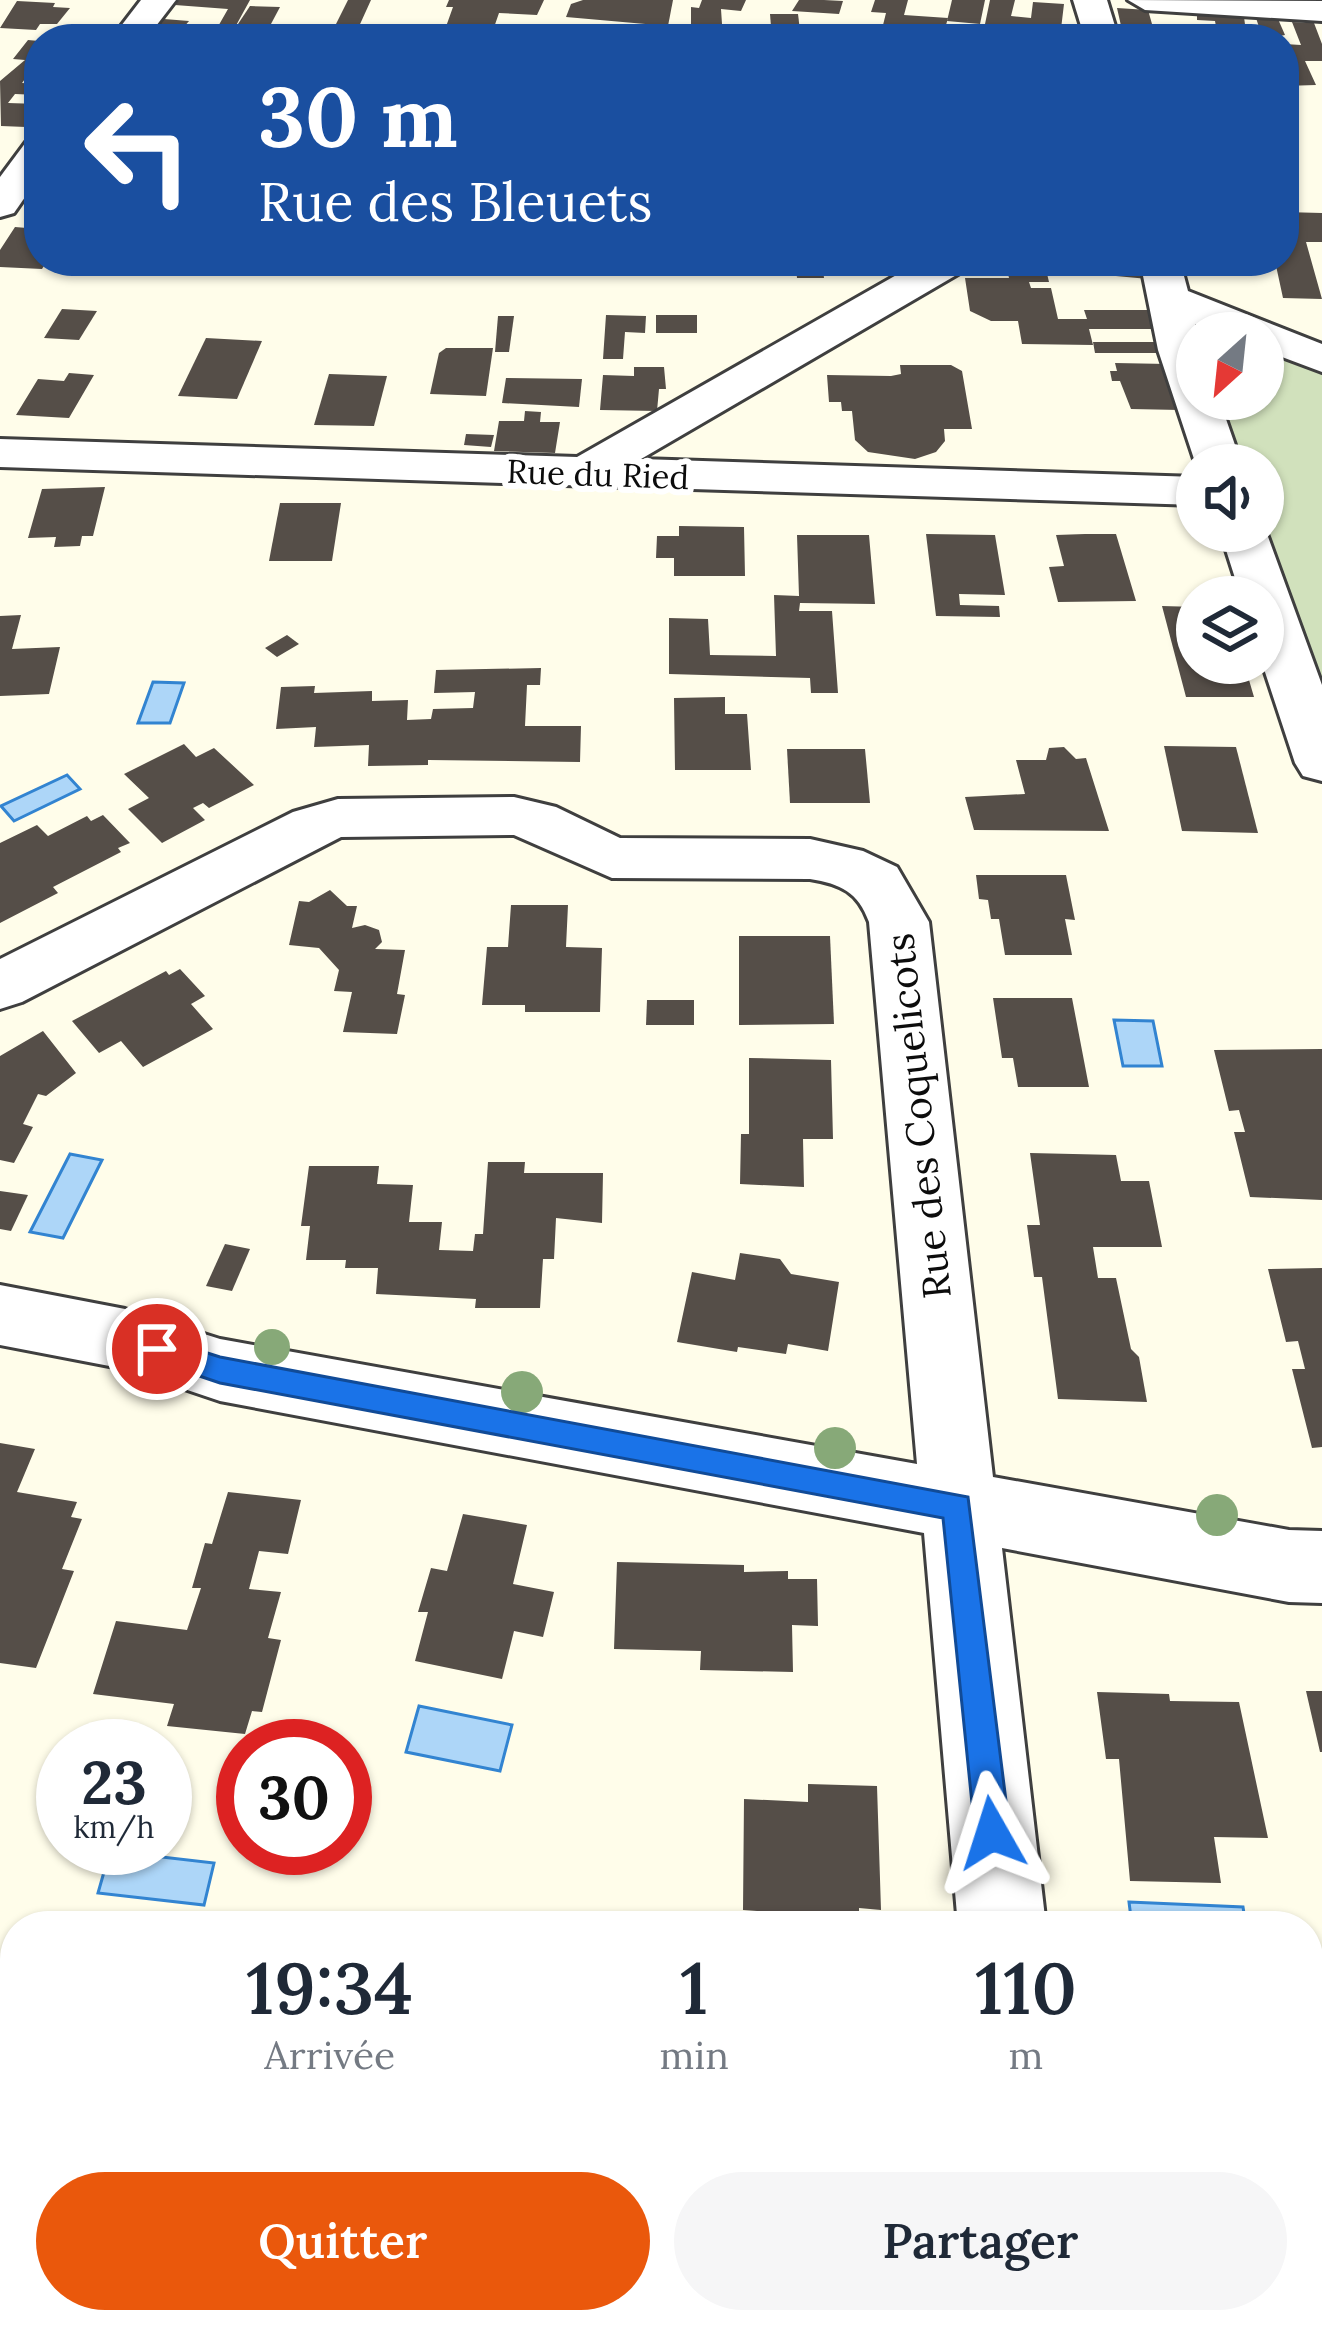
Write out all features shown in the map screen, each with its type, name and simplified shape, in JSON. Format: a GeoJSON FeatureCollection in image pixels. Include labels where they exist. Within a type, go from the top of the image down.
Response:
{"type":"FeatureCollection","features":[{"type":"Feature","properties":{"kind":"street"},"geometry":{"type":"LineString","coordinates":[[140,24],[160,0]]}},
{"type":"Feature","properties":{"kind":"street"},"geometry":{"type":"LineString","coordinates":[[1145,0],[1322,10]]}},
{"type":"Feature","properties":{"kind":"street"},"geometry":{"type":"LineString","coordinates":[[0,205],[24,171]]}},
{"type":"Feature","properties":{"kind":"street"},"geometry":{"type":"LineString","coordinates":[[582,474],[925,276]]}},
{"type":"Feature","properties":{"kind":"street"},"geometry":{"type":"LineString","coordinates":[[1166,280],[1222,312]]}},
{"type":"Feature","properties":{"kind":"street"},"geometry":{"type":"LineString","coordinates":[[1166,280],[1180,350],[1212,444]]}},
{"type":"Feature","properties":{"kind":"street"},"geometry":{"type":"LineString","coordinates":[[1284,344],[1322,359]]}},
{"type":"Feature","properties":{"kind":"street","name":"Rue du Ried"},"geometry":{"type":"LineString","coordinates":[[0,453],[1176,490]]}},
{"type":"Feature","properties":{"kind":"street"},"geometry":{"type":"LineString","coordinates":[[1251,552],[1322,763]]}},
{"type":"Feature","properties":{"kind":"street","name":"Rue des Coquelicots"},"geometry":{"type":"LineString","coordinates":[[0,986],[313,826],[338,818],[514,816],[536,821],[612,858],[810,859],[862,870],[890,894],[899,922],[1000,1911]]}},
{"type":"Feature","properties":{"kind":"street"},"geometry":{"type":"LineString","coordinates":[[0,1315],[124,1339],[220,1370],[957,1507],[1289,1566],[1322,1567]]}},
{"type":"Feature","properties":{"kind":"green space"},"geometry":{"type":"Polygon","coordinates":[[[1284,355],[1322,370],[1322,690],[1272,552],[1284,552],[1284,444],[1233,444],[1225,420],[1284,420],[1284,355]]]}},
{"type":"Feature","properties":{"kind":"water"},"geometry":{"type":"Polygon","coordinates":[[[153,682],[184,683],[170,723],[138,723],[153,682]]]}},
{"type":"Feature","properties":{"kind":"water"},"geometry":{"type":"Polygon","coordinates":[[[67,775],[80,789],[14,821],[1,806],[67,775]]]}},
{"type":"Feature","properties":{"kind":"water"},"geometry":{"type":"Polygon","coordinates":[[[1114,1020],[1153,1021],[1162,1066],[1123,1066],[1114,1020]]]}},
{"type":"Feature","properties":{"kind":"water"},"geometry":{"type":"Polygon","coordinates":[[[70,1154],[102,1160],[63,1238],[30,1232],[70,1154]]]}},
{"type":"Feature","properties":{"kind":"water"},"geometry":{"type":"Polygon","coordinates":[[[419,1706],[512,1725],[500,1771],[406,1752],[419,1706]]]}},
{"type":"Feature","properties":{"kind":"water"},"geometry":{"type":"Polygon","coordinates":[[[192,1860],[214,1863],[204,1905],[98,1893],[103,1875],[192,1875],[192,1860]]]}},
{"type":"Feature","properties":{"kind":"water"},"geometry":{"type":"Polygon","coordinates":[[[1129,1902],[1243,1907],[1244,1911],[1130,1911],[1129,1902]]]}},
{"type":"Feature","properties":{"kind":"building"},"geometry":{"type":"Polygon","coordinates":[[[179,0],[250,0],[237,24],[219,24],[228,9],[175,5],[179,0]]]}},
{"type":"Feature","properties":{"kind":"building"},"geometry":{"type":"Polygon","coordinates":[[[348,0],[371,0],[360,24],[336,24],[348,0]]]}},
{"type":"Feature","properties":{"kind":"building"},"geometry":{"type":"Polygon","coordinates":[[[449,0],[544,0],[537,15],[499,13],[495,24],[447,24],[453,7],[446,7],[449,0]]]}},
{"type":"Feature","properties":{"kind":"building"},"geometry":{"type":"Polygon","coordinates":[[[673,0],[668,24],[566,17],[571,4],[673,0]]]}},
{"type":"Feature","properties":{"kind":"building"},"geometry":{"type":"Polygon","coordinates":[[[702,0],[746,0],[741,11],[721,9],[722,24],[691,24],[691,7],[699,8],[702,0]]]}},
{"type":"Feature","properties":{"kind":"building"},"geometry":{"type":"Polygon","coordinates":[[[799,0],[843,1],[839,14],[792,11],[799,0]]]}},
{"type":"Feature","properties":{"kind":"building"},"geometry":{"type":"Polygon","coordinates":[[[875,0],[908,0],[904,15],[948,18],[946,24],[883,24],[886,13],[871,12],[875,0]]]}},
{"type":"Feature","properties":{"kind":"building"},"geometry":{"type":"Polygon","coordinates":[[[952,0],[985,0],[980,24],[947,21],[952,0]]]}},
{"type":"Feature","properties":{"kind":"building"},"geometry":{"type":"Polygon","coordinates":[[[990,0],[1015,0],[1011,16],[1031,18],[1033,2],[1064,4],[1062,24],[985,24],[990,0]]]}},
{"type":"Feature","properties":{"kind":"building"},"geometry":{"type":"Polygon","coordinates":[[[17,1],[70,8],[57,24],[0,28],[17,1]]]}},
{"type":"Feature","properties":{"kind":"building"},"geometry":{"type":"Polygon","coordinates":[[[250,6],[280,7],[271,24],[238,24],[250,6]]]}},
{"type":"Feature","properties":{"kind":"building"},"geometry":{"type":"Polygon","coordinates":[[[1117,8],[1148,10],[1152,24],[1121,24],[1117,8]]]}},
{"type":"Feature","properties":{"kind":"building"},"geometry":{"type":"Polygon","coordinates":[[[770,14],[798,14],[799,24],[771,24],[770,14]]]}},
{"type":"Feature","properties":{"kind":"building"},"geometry":{"type":"Polygon","coordinates":[[[1197,14],[1244,17],[1245,24],[1216,24],[1197,20],[1197,14]]]}},
{"type":"Feature","properties":{"kind":"building"},"geometry":{"type":"Polygon","coordinates":[[[1256,18],[1278,19],[1280,24],[1258,24],[1256,18]]]}},
{"type":"Feature","properties":{"kind":"building"},"geometry":{"type":"Polygon","coordinates":[[[164,19],[189,21],[186,24],[160,24],[164,19]]]}},
{"type":"Feature","properties":{"kind":"building"},"geometry":{"type":"Polygon","coordinates":[[[1314,23],[1322,44],[1322,61],[1305,61],[1316,85],[1299,86],[1299,24],[1293,24],[1314,23]]]}},
{"type":"Feature","properties":{"kind":"building"},"geometry":{"type":"Polygon","coordinates":[[[24,61],[24,94],[15,94],[8,103],[24,104],[24,127],[1,126],[0,81],[24,61]]]}},
{"type":"Feature","properties":{"kind":"building"},"geometry":{"type":"Polygon","coordinates":[[[1299,212],[1322,213],[1322,242],[1306,242],[1322,299],[1283,298],[1278,276],[1299,276],[1299,212]]]}},
{"type":"Feature","properties":{"kind":"building"},"geometry":{"type":"Polygon","coordinates":[[[15,227],[24,228],[24,268],[0,267],[0,250],[15,227]]]}},
{"type":"Feature","properties":{"kind":"building"},"geometry":{"type":"Polygon","coordinates":[[[1048,276],[1049,282],[1029,282],[1031,288],[1051,288],[1058,319],[1087,319],[1084,310],[1151,310],[1157,329],[1089,329],[1093,345],[1022,344],[1018,321],[991,321],[970,311],[965,278],[1048,276]]]}},
{"type":"Feature","properties":{"kind":"building"},"geometry":{"type":"Polygon","coordinates":[[[62,309],[97,311],[79,340],[44,338],[62,309]]]}},
{"type":"Feature","properties":{"kind":"building"},"geometry":{"type":"Polygon","coordinates":[[[606,315],[646,316],[645,333],[625,332],[623,359],[603,359],[606,315]]]}},
{"type":"Feature","properties":{"kind":"building"},"geometry":{"type":"Polygon","coordinates":[[[656,315],[697,315],[697,333],[656,333],[656,315]]]}},
{"type":"Feature","properties":{"kind":"building"},"geometry":{"type":"Polygon","coordinates":[[[498,316],[514,316],[509,352],[495,352],[498,316]]]}},
{"type":"Feature","properties":{"kind":"building"},"geometry":{"type":"Polygon","coordinates":[[[206,338],[262,341],[237,399],[178,396],[206,338]]]}},
{"type":"Feature","properties":{"kind":"building"},"geometry":{"type":"Polygon","coordinates":[[[1093,342],[1161,342],[1165,353],[1095,353],[1093,342]]]}},
{"type":"Feature","properties":{"kind":"building"},"geometry":{"type":"Polygon","coordinates":[[[446,348],[493,348],[486,396],[430,394],[439,353],[446,348]]]}},
{"type":"Feature","properties":{"kind":"building"},"geometry":{"type":"Polygon","coordinates":[[[1115,363],[1168,364],[1176,410],[1131,409],[1120,381],[1112,381],[1110,371],[1117,371],[1115,363]]]}},
{"type":"Feature","properties":{"kind":"building"},"geometry":{"type":"Polygon","coordinates":[[[900,365],[951,365],[962,371],[972,429],[944,429],[945,441],[936,452],[915,459],[868,452],[855,440],[852,411],[842,411],[841,402],[829,402],[827,375],[891,376],[901,374],[900,365]]]}},
{"type":"Feature","properties":{"kind":"building"},"geometry":{"type":"Polygon","coordinates":[[[634,367],[664,367],[666,389],[659,389],[657,411],[600,410],[603,375],[634,376],[634,367]]]}},
{"type":"Feature","properties":{"kind":"building"},"geometry":{"type":"Polygon","coordinates":[[[69,373],[94,375],[69,418],[16,415],[38,379],[64,381],[69,373]]]}},
{"type":"Feature","properties":{"kind":"building"},"geometry":{"type":"Polygon","coordinates":[[[329,374],[387,376],[374,426],[314,425],[329,374]]]}},
{"type":"Feature","properties":{"kind":"building"},"geometry":{"type":"Polygon","coordinates":[[[506,378],[582,379],[579,407],[502,403],[506,378]]]}},
{"type":"Feature","properties":{"kind":"building"},"geometry":{"type":"Polygon","coordinates":[[[525,411],[541,412],[540,422],[560,422],[555,453],[494,451],[499,421],[524,421],[525,411]]]}},
{"type":"Feature","properties":{"kind":"building"},"geometry":{"type":"Polygon","coordinates":[[[466,434],[494,435],[491,447],[464,445],[466,434]]]}},
{"type":"Feature","properties":{"kind":"building"},"geometry":{"type":"Polygon","coordinates":[[[105,487],[93,536],[82,536],[80,546],[54,547],[56,537],[28,538],[42,489],[105,487]]]}},
{"type":"Feature","properties":{"kind":"building"},"geometry":{"type":"Polygon","coordinates":[[[280,503],[341,503],[332,561],[269,561],[280,503]]]}},
{"type":"Feature","properties":{"kind":"building"},"geometry":{"type":"Polygon","coordinates":[[[679,526],[744,527],[745,576],[674,576],[674,558],[656,558],[657,536],[679,536],[679,526]]]}},
{"type":"Feature","properties":{"kind":"building"},"geometry":{"type":"Polygon","coordinates":[[[926,534],[995,535],[1005,595],[959,594],[960,605],[999,606],[1000,617],[936,616],[926,534]]]}},
{"type":"Feature","properties":{"kind":"building"},"geometry":{"type":"Polygon","coordinates":[[[1116,534],[1136,601],[1058,602],[1049,567],[1064,566],[1056,535],[1116,534]]]}},
{"type":"Feature","properties":{"kind":"building"},"geometry":{"type":"Polygon","coordinates":[[[797,535],[869,535],[875,604],[800,603],[799,611],[832,611],[838,693],[811,693],[810,678],[669,674],[669,618],[708,619],[710,655],[776,656],[774,595],[799,596],[797,535]]]}},
{"type":"Feature","properties":{"kind":"building"},"geometry":{"type":"Polygon","coordinates":[[[1162,606],[1176,606],[1176,659],[1162,606]]]}},
{"type":"Feature","properties":{"kind":"building"},"geometry":{"type":"Polygon","coordinates":[[[21,615],[12,649],[60,647],[49,694],[0,696],[0,616],[21,615]]]}},
{"type":"Feature","properties":{"kind":"building"},"geometry":{"type":"Polygon","coordinates":[[[287,635],[299,644],[277,657],[265,648],[287,635]]]}},
{"type":"Feature","properties":{"kind":"building"},"geometry":{"type":"Polygon","coordinates":[[[541,668],[540,685],[527,685],[525,726],[581,726],[580,762],[428,760],[428,765],[368,766],[369,745],[314,747],[316,727],[276,729],[281,687],[315,686],[314,693],[372,691],[372,701],[408,700],[407,720],[431,719],[433,709],[473,708],[475,692],[434,693],[436,670],[541,668]]]}},
{"type":"Feature","properties":{"kind":"building"},"geometry":{"type":"Polygon","coordinates":[[[1183,684],[1250,684],[1254,697],[1186,697],[1183,684]]]}},
{"type":"Feature","properties":{"kind":"building"},"geometry":{"type":"Polygon","coordinates":[[[725,697],[725,714],[747,714],[751,770],[675,770],[674,698],[725,697]]]}},
{"type":"Feature","properties":{"kind":"building"},"geometry":{"type":"Polygon","coordinates":[[[184,744],[196,757],[214,748],[254,785],[209,808],[203,803],[193,808],[205,820],[162,843],[128,809],[149,798],[124,774],[184,744]]]}},
{"type":"Feature","properties":{"kind":"building"},"geometry":{"type":"Polygon","coordinates":[[[1164,746],[1236,747],[1258,833],[1182,831],[1164,746]]]}},
{"type":"Feature","properties":{"kind":"building"},"geometry":{"type":"Polygon","coordinates":[[[1064,747],[1076,759],[1086,758],[1109,831],[974,830],[965,797],[1025,794],[1016,760],[1046,760],[1049,748],[1064,747]]]}},
{"type":"Feature","properties":{"kind":"building"},"geometry":{"type":"Polygon","coordinates":[[[787,749],[865,749],[870,803],[790,803],[787,749]]]}},
{"type":"Feature","properties":{"kind":"building"},"geometry":{"type":"Polygon","coordinates":[[[103,815],[130,843],[53,887],[58,893],[0,923],[0,843],[37,825],[48,836],[87,816],[91,821],[103,815]]]}},
{"type":"Feature","properties":{"kind":"building"},"geometry":{"type":"Polygon","coordinates":[[[976,875],[1066,875],[1075,920],[1065,919],[1072,955],[1005,955],[999,919],[991,919],[988,900],[979,899],[976,875]]]}},
{"type":"Feature","properties":{"kind":"building"},"geometry":{"type":"Polygon","coordinates":[[[330,890],[347,906],[357,906],[352,928],[365,925],[379,930],[382,942],[375,949],[405,950],[397,994],[405,995],[397,1034],[343,1032],[352,992],[334,991],[339,970],[319,948],[289,945],[299,901],[309,902],[330,890]]]}},
{"type":"Feature","properties":{"kind":"building"},"geometry":{"type":"Polygon","coordinates":[[[511,905],[568,905],[566,947],[602,948],[600,1012],[525,1012],[525,1005],[482,1005],[487,947],[508,947],[511,905]]]}},
{"type":"Feature","properties":{"kind":"building"},"geometry":{"type":"Polygon","coordinates":[[[739,936],[830,936],[834,1024],[739,1025],[739,936]]]}},
{"type":"Feature","properties":{"kind":"building"},"geometry":{"type":"Polygon","coordinates":[[[180,969],[205,996],[191,1004],[213,1029],[143,1067],[121,1041],[99,1053],[72,1021],[166,971],[169,975],[180,969]]]}},
{"type":"Feature","properties":{"kind":"building"},"geometry":{"type":"Polygon","coordinates":[[[993,998],[1072,998],[1089,1087],[1018,1087],[1013,1058],[1002,1058],[993,998]]]}},
{"type":"Feature","properties":{"kind":"building"},"geometry":{"type":"Polygon","coordinates":[[[647,1000],[694,1000],[694,1025],[646,1025],[647,1000]]]}},
{"type":"Feature","properties":{"kind":"building"},"geometry":{"type":"Polygon","coordinates":[[[43,1031],[76,1073],[46,1096],[38,1094],[23,1124],[33,1127],[14,1163],[0,1160],[0,1056],[43,1031]]]}},
{"type":"Feature","properties":{"kind":"building"},"geometry":{"type":"Polygon","coordinates":[[[1322,1049],[1322,1200],[1250,1197],[1234,1132],[1245,1132],[1239,1110],[1229,1111],[1214,1050],[1322,1049]]]}},
{"type":"Feature","properties":{"kind":"building"},"geometry":{"type":"Polygon","coordinates":[[[749,1058],[831,1060],[833,1139],[803,1139],[804,1187],[740,1184],[741,1134],[749,1134],[749,1058]]]}},
{"type":"Feature","properties":{"kind":"building"},"geometry":{"type":"Polygon","coordinates":[[[1030,1153],[1116,1155],[1121,1181],[1149,1181],[1162,1247],[1093,1247],[1098,1278],[1116,1278],[1147,1402],[1058,1399],[1042,1277],[1034,1277],[1027,1225],[1040,1225],[1030,1153]]]}},
{"type":"Feature","properties":{"kind":"building"},"geometry":{"type":"Polygon","coordinates":[[[488,1162],[525,1162],[524,1173],[603,1173],[602,1223],[556,1218],[554,1259],[543,1259],[540,1308],[475,1308],[476,1299],[376,1294],[378,1268],[345,1268],[346,1260],[306,1260],[310,1226],[301,1226],[309,1166],[379,1166],[377,1184],[413,1185],[409,1222],[442,1222],[439,1250],[473,1251],[475,1234],[483,1234],[488,1162]]]}},
{"type":"Feature","properties":{"kind":"building"},"geometry":{"type":"Polygon","coordinates":[[[0,1191],[28,1195],[11,1231],[0,1229],[0,1191]]]}},
{"type":"Feature","properties":{"kind":"building"},"geometry":{"type":"Polygon","coordinates":[[[225,1244],[250,1249],[232,1291],[206,1286],[225,1244]]]}},
{"type":"Feature","properties":{"kind":"building"},"geometry":{"type":"Polygon","coordinates":[[[740,1253],[780,1259],[791,1274],[839,1282],[828,1351],[788,1344],[786,1354],[738,1347],[737,1352],[677,1342],[692,1272],[735,1280],[740,1253]]]}},
{"type":"Feature","properties":{"kind":"building"},"geometry":{"type":"Polygon","coordinates":[[[1322,1268],[1322,1447],[1312,1448],[1292,1369],[1305,1369],[1298,1341],[1286,1342],[1268,1269],[1322,1268]]]}},
{"type":"Feature","properties":{"kind":"building"},"geometry":{"type":"Polygon","coordinates":[[[0,1443],[35,1449],[17,1492],[77,1502],[71,1517],[82,1519],[62,1569],[74,1571],[36,1668],[0,1663],[0,1443]]]}},
{"type":"Feature","properties":{"kind":"building"},"geometry":{"type":"Polygon","coordinates":[[[228,1492],[301,1500],[288,1554],[259,1551],[249,1589],[281,1592],[268,1638],[281,1640],[262,1712],[252,1711],[250,1719],[216,1719],[216,1731],[192,1729],[192,1719],[169,1719],[174,1704],[93,1694],[116,1621],[187,1630],[201,1588],[192,1588],[205,1543],[212,1544],[228,1492]]]}},
{"type":"Feature","properties":{"kind":"building"},"geometry":{"type":"Polygon","coordinates":[[[463,1514],[527,1525],[513,1584],[554,1592],[543,1637],[514,1631],[502,1679],[415,1661],[428,1612],[418,1612],[431,1568],[447,1571],[463,1514]]]}},
{"type":"Feature","properties":{"kind":"building"},"geometry":{"type":"Polygon","coordinates":[[[617,1562],[744,1565],[744,1572],[788,1571],[788,1579],[817,1579],[818,1626],[792,1625],[793,1672],[700,1670],[701,1651],[614,1649],[617,1562]]]}},
{"type":"Feature","properties":{"kind":"building"},"geometry":{"type":"Polygon","coordinates":[[[1306,1691],[1322,1691],[1322,1752],[1320,1752],[1306,1691]]]}},
{"type":"Feature","properties":{"kind":"building"},"geometry":{"type":"Polygon","coordinates":[[[1097,1692],[1169,1694],[1170,1701],[1239,1702],[1268,1838],[1214,1837],[1221,1883],[1130,1881],[1119,1759],[1106,1759],[1097,1692]]]}},
{"type":"Feature","properties":{"kind":"building"},"geometry":{"type":"Polygon","coordinates":[[[808,1784],[877,1786],[881,1910],[743,1910],[744,1799],[808,1802],[808,1784]]]}},
{"type":"Feature","properties":{"kind":"route"},"geometry":{"type":"LineString","coordinates":[[157,1349],[220,1370],[957,1507],[992,1833]]}}]}
